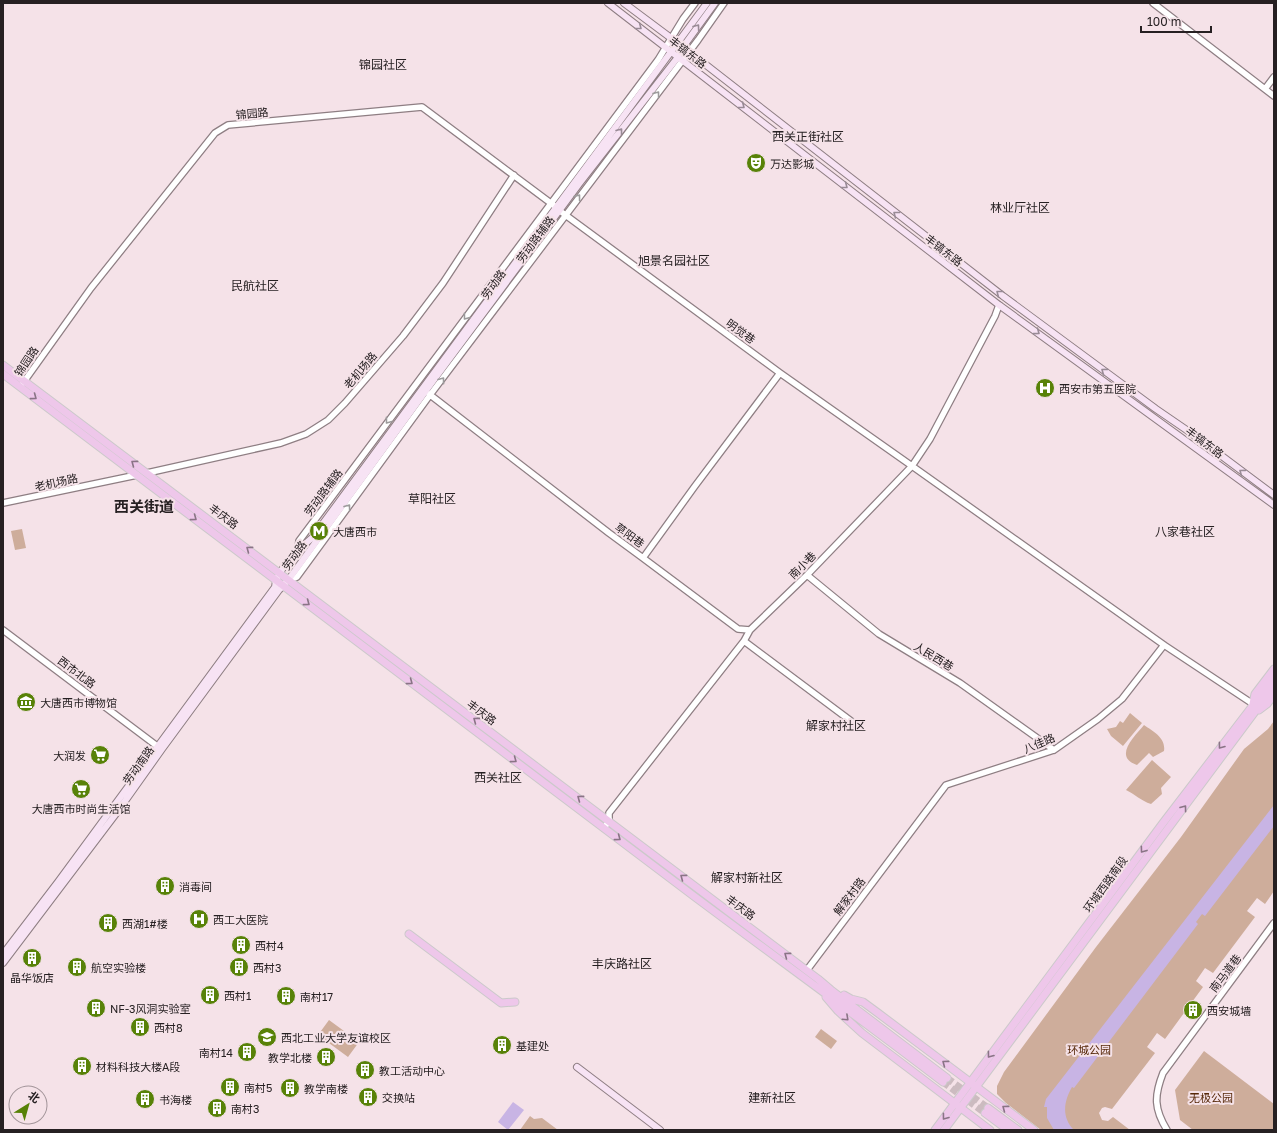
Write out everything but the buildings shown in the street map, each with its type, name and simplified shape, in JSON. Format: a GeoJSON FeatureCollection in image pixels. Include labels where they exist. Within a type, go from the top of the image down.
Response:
{"type":"FeatureCollection","features":[{"type":"Feature","properties":{"kind":"main road","name":"丰镐东路"},"geometry":{"type":"LineString","coordinates":[[608,3],[999,305],[1274,506]]}},
{"type":"Feature","properties":{"kind":"main road","name":"丰镐东路"},"geometry":{"type":"LineString","coordinates":[[624,3],[1003,296],[1274,495]]}},
{"type":"Feature","properties":{"kind":"main road","name":"劳动路"},"geometry":{"type":"LineString","coordinates":[[558,209],[680,58],[680,45],[707,3]]}},
{"type":"Feature","properties":{"kind":"main road","name":"劳动路"},"geometry":{"type":"LineString","coordinates":[[289,579],[672,52],[680,45],[715,3]]}},
{"type":"Feature","properties":{"kind":"main road","name":"丰庆路"},"geometry":{"type":"LineString","coordinates":[[3,365],[22,384],[137,475],[275,580],[808,981],[845,1006],[945,1080],[831,990],[818,978],[148,473],[22,384],[3,374]]}},
{"type":"Feature","properties":{"kind":"main road","name":"劳动路"},"geometry":{"type":"LineString","coordinates":[[281,573],[298,550],[313,537],[426,392]]}},
{"type":"Feature","properties":{"kind":"main road","name":"劳动南路"},"geometry":{"type":"LineString","coordinates":[[3,954],[275,587],[275,580],[281,573]]}},
{"type":"Feature","properties":{"kind":"main road","name":"劳动南路"},"geometry":{"type":"LineString","coordinates":[[3,963],[118,811],[157,754],[289,579]]}},
{"type":"Feature","properties":{"kind":"main road"},"geometry":{"type":"LineString","coordinates":[[1253,704],[1254,694],[1274,669]]}},
{"type":"Feature","properties":{"kind":"main road","name":"环城西路南段"},"geometry":{"type":"LineString","coordinates":[[957,1106],[1253,704],[1274,678]]}},
{"type":"Feature","properties":{"kind":"main road","name":"环城西路南段"},"geometry":{"type":"LineString","coordinates":[[973,1084],[1274,686]]}},
{"type":"Feature","properties":{"kind":"main road"},"geometry":{"type":"LineString","coordinates":[[1252,715],[1267,704],[1274,695]]}},
{"type":"Feature","properties":{"kind":"main road"},"geometry":{"type":"LineString","coordinates":[[409,934],[501,1003],[515,1002]]}},
{"type":"Feature","properties":{"kind":"main road"},"geometry":{"type":"LineString","coordinates":[[818,978],[851,999],[863,1002],[1034,1130]]}},
{"type":"Feature","properties":{"kind":"main road"},"geometry":{"type":"LineString","coordinates":[[808,981],[862,1033],[990,1130]]}},
{"type":"Feature","properties":{"kind":"main road"},"geometry":{"type":"LineString","coordinates":[[576,1067],[660,1130]]}},
{"type":"Feature","properties":{"kind":"main road"},"geometry":{"type":"LineString","coordinates":[[935,1130],[957,1106]]}},
{"type":"Feature","properties":{"kind":"main road"},"geometry":{"type":"LineString","coordinates":[[944,1130],[957,1106]]}},
{"type":"Feature","properties":{"kind":"main road"},"geometry":{"type":"LineString","coordinates":[[1008,1130],[987,1111],[1018,1130]]}},
{"type":"Feature","properties":{"kind":"street","name":"劳动路辅路"},"geometry":{"type":"LineString","coordinates":[[426,392],[558,209],[695,3]]}},
{"type":"Feature","properties":{"kind":"street"},"geometry":{"type":"LineString","coordinates":[[680,58],[689,52],[724,3]]}},
{"type":"Feature","properties":{"kind":"street"},"geometry":{"type":"LineString","coordinates":[[1153,3],[1274,96]]}},
{"type":"Feature","properties":{"kind":"street"},"geometry":{"type":"LineString","coordinates":[[1265,89],[1274,77]]}},
{"type":"Feature","properties":{"kind":"street","name":"锦园路"},"geometry":{"type":"LineString","coordinates":[[22,384],[91,288],[214,133],[228,125],[422,106],[558,209]]}},
{"type":"Feature","properties":{"kind":"street","name":"老机场路"},"geometry":{"type":"LineString","coordinates":[[148,473],[281,443],[306,434],[328,420],[346,403],[403,336],[464,252],[514,175]]}},
{"type":"Feature","properties":{"kind":"street","name":"劳动路辅路"},"geometry":{"type":"LineString","coordinates":[[298,550],[299,541],[558,209]]}},
{"type":"Feature","properties":{"kind":"street","name":"明觉巷"},"geometry":{"type":"LineString","coordinates":[[558,209],[780,373],[912,466]]}},
{"type":"Feature","properties":{"kind":"street","name":"南小巷"},"geometry":{"type":"LineString","coordinates":[[604,828],[609,821],[608,813],[744,641],[750,630],[807,575],[912,466],[930,439],[995,316],[999,305]]}},
{"type":"Feature","properties":{"kind":"street","name":"草阳巷"},"geometry":{"type":"LineString","coordinates":[[426,392],[643,558],[780,373]]}},
{"type":"Feature","properties":{"kind":"street"},"geometry":{"type":"LineString","coordinates":[[912,466],[1164,645],[1253,704]]}},
{"type":"Feature","properties":{"kind":"street","name":"老机场路"},"geometry":{"type":"LineString","coordinates":[[3,503],[137,475]]}},
{"type":"Feature","properties":{"kind":"street"},"geometry":{"type":"LineString","coordinates":[[643,558],[738,629],[750,630]]}},
{"type":"Feature","properties":{"kind":"street","name":"人民西巷"},"geometry":{"type":"LineString","coordinates":[[807,575],[879,634],[960,683],[1054,750]]}},
{"type":"Feature","properties":{"kind":"street","name":"西市北路"},"geometry":{"type":"LineString","coordinates":[[3,630],[158,746]]}},
{"type":"Feature","properties":{"kind":"street"},"geometry":{"type":"LineString","coordinates":[[744,641],[859,727]]}},
{"type":"Feature","properties":{"kind":"street","name":"八佳路"},"geometry":{"type":"LineString","coordinates":[[908,834],[946,785],[1054,750],[1098,719],[1122,699],[1164,645]]}},
{"type":"Feature","properties":{"kind":"street","name":"解家村路"},"geometry":{"type":"LineString","coordinates":[[807,970],[908,834]]}},
{"type":"Feature","properties":{"kind":"street","name":"南马道巷"},"geometry":{"type":"LineString","coordinates":[[1167,1130],[1160,1118],[1156,1103],[1157,1088],[1163,1073],[1274,923]]}},
{"type":"Feature","properties":{"kind":"green space"},"geometry":{"type":"Polygon","coordinates":[[[22,529],[26,548],[15,550],[11,531],[22,529]]]}},
{"type":"Feature","properties":{"kind":"green space"},"geometry":{"type":"Polygon","coordinates":[[[1130,713],[1142,723],[1123,746],[1111,736],[1107,729],[1116,727],[1120,721],[1123,723],[1130,713]]]}},
{"type":"Feature","properties":{"kind":"green space","name":"环城公园"},"geometry":{"type":"Polygon","coordinates":[[[1274,721],[1274,891],[1265,904],[1257,898],[1247,911],[1255,917],[1213,973],[1205,968],[1196,981],[1203,987],[1165,1039],[1157,1033],[1147,1047],[1155,1053],[1112,1109],[1105,1107],[1102,1108],[1099,1113],[1102,1120],[1108,1121],[1113,1117],[1130,1130],[1041,1130],[1006,1103],[997,1094],[997,1086],[1004,1072],[1096,947],[1181,837],[1244,749],[1268,729],[1274,721]]]}},
{"type":"Feature","properties":{"kind":"green space"},"geometry":{"type":"Polygon","coordinates":[[[1144,725],[1161,739],[1164,746],[1164,751],[1153,757],[1149,753],[1137,765],[1130,761],[1126,752],[1131,741],[1144,725]]]}},
{"type":"Feature","properties":{"kind":"green space"},"geometry":{"type":"Polygon","coordinates":[[[1152,760],[1171,777],[1161,788],[1162,794],[1151,804],[1126,790],[1152,760]]]}},
{"type":"Feature","properties":{"kind":"green space"},"geometry":{"type":"Polygon","coordinates":[[[329,1020],[359,1042],[348,1057],[318,1035],[329,1020]]]}},
{"type":"Feature","properties":{"kind":"green space"},"geometry":{"type":"Polygon","coordinates":[[[821,1029],[837,1041],[831,1049],[815,1037],[821,1029]]]}},
{"type":"Feature","properties":{"kind":"green space","name":"无极公园"},"geometry":{"type":"Polygon","coordinates":[[[1204,1051],[1274,1104],[1274,1130],[1193,1130],[1180,1120],[1175,1090],[1204,1051]]]}},
{"type":"Feature","properties":{"kind":"green space"},"geometry":{"type":"Polygon","coordinates":[[[530,1116],[534,1119],[542,1118],[558,1130],[520,1130],[530,1116]]]}},
{"type":"Feature","properties":{"kind":"shaded area"},"geometry":{"type":"Polygon","coordinates":[[[1274,805],[1274,826],[1205,916],[1202,914],[1196,922],[1198,924],[1074,1088],[1072,1087],[1067,1098],[1065,1109],[1067,1120],[1074,1130],[1054,1130],[1047,1118],[1047,1107],[1044,1107],[1046,1099],[1274,805]]]}},
{"type":"Feature","properties":{"kind":"shaded area"},"geometry":{"type":"Polygon","coordinates":[[[513,1102],[524,1110],[508,1130],[498,1122],[513,1102]]]}},
{"type":"Feature","properties":{"kind":"tunnel"},"geometry":{"type":"LineString","coordinates":[[947,1078],[988,1108]]}},
{"type":"Feature","properties":{"kind":"tunnel"},"geometry":{"type":"LineString","coordinates":[[943,1082],[985,1113]]}},
{"type":"Feature","properties":{"kind":"place","name":"万达影城"},"geometry":{"type":"Point","coordinates":[756,163]}},
{"type":"Feature","properties":{"kind":"place","name":"西安市第五医院"},"geometry":{"type":"Point","coordinates":[1045,388]}},
{"type":"Feature","properties":{"kind":"place","name":"大唐西市"},"geometry":{"type":"Point","coordinates":[319,531]}},
{"type":"Feature","properties":{"kind":"place","name":"大唐西市博物馆"},"geometry":{"type":"Point","coordinates":[26,702]}},
{"type":"Feature","properties":{"kind":"place","name":"大润发"},"geometry":{"type":"Point","coordinates":[100,755]}},
{"type":"Feature","properties":{"kind":"place","name":"大唐西市时尚生活馆"},"geometry":{"type":"Point","coordinates":[81,789]}},
{"type":"Feature","properties":{"kind":"place","name":"消毒间"},"geometry":{"type":"Point","coordinates":[165,886]}},
{"type":"Feature","properties":{"kind":"place","name":"西工大医院"},"geometry":{"type":"Point","coordinates":[199,919]}},
{"type":"Feature","properties":{"kind":"place","name":"西湖1#楼"},"geometry":{"type":"Point","coordinates":[108,923]}},
{"type":"Feature","properties":{"kind":"place","name":"西村4"},"geometry":{"type":"Point","coordinates":[241,945]}},
{"type":"Feature","properties":{"kind":"place","name":"晶华饭店"},"geometry":{"type":"Point","coordinates":[32,958]}},
{"type":"Feature","properties":{"kind":"place","name":"航空实验楼"},"geometry":{"type":"Point","coordinates":[77,967]}},
{"type":"Feature","properties":{"kind":"place","name":"西村3"},"geometry":{"type":"Point","coordinates":[239,967]}},
{"type":"Feature","properties":{"kind":"place","name":"西村1"},"geometry":{"type":"Point","coordinates":[210,995]}},
{"type":"Feature","properties":{"kind":"place","name":"南村17"},"geometry":{"type":"Point","coordinates":[286,996]}},
{"type":"Feature","properties":{"kind":"place","name":"NF-3风洞实验室"},"geometry":{"type":"Point","coordinates":[96,1008]}},
{"type":"Feature","properties":{"kind":"place","name":"西安城墙"},"geometry":{"type":"Point","coordinates":[1193,1010]}},
{"type":"Feature","properties":{"kind":"place","name":"西村8"},"geometry":{"type":"Point","coordinates":[140,1027]}},
{"type":"Feature","properties":{"kind":"place","name":"西北工业大学友谊校区"},"geometry":{"type":"Point","coordinates":[267,1037]}},
{"type":"Feature","properties":{"kind":"place","name":"基建处"},"geometry":{"type":"Point","coordinates":[502,1045]}},
{"type":"Feature","properties":{"kind":"place","name":"南村14"},"geometry":{"type":"Point","coordinates":[247,1052]}},
{"type":"Feature","properties":{"kind":"place","name":"教学北楼"},"geometry":{"type":"Point","coordinates":[326,1057]}},
{"type":"Feature","properties":{"kind":"place","name":"材料科技大楼A段"},"geometry":{"type":"Point","coordinates":[82,1066]}},
{"type":"Feature","properties":{"kind":"place","name":"教工活动中心"},"geometry":{"type":"Point","coordinates":[365,1070]}},
{"type":"Feature","properties":{"kind":"place","name":"南村5"},"geometry":{"type":"Point","coordinates":[230,1087]}},
{"type":"Feature","properties":{"kind":"place","name":"教学南楼"},"geometry":{"type":"Point","coordinates":[290,1088]}},
{"type":"Feature","properties":{"kind":"place","name":"交换站"},"geometry":{"type":"Point","coordinates":[368,1097]}},
{"type":"Feature","properties":{"kind":"place","name":"书海楼"},"geometry":{"type":"Point","coordinates":[145,1099]}},
{"type":"Feature","properties":{"kind":"place","name":"南村3"},"geometry":{"type":"Point","coordinates":[217,1108]}},
{"type":"Feature","properties":{"kind":"district","name":"锦园社区"},"geometry":{"type":"Point","coordinates":[383,64]}},
{"type":"Feature","properties":{"kind":"district","name":"西关正街社区"},"geometry":{"type":"Point","coordinates":[808,136]}},
{"type":"Feature","properties":{"kind":"district","name":"林业厅社区"},"geometry":{"type":"Point","coordinates":[1020,207]}},
{"type":"Feature","properties":{"kind":"district","name":"旭景名园社区"},"geometry":{"type":"Point","coordinates":[674,260]}},
{"type":"Feature","properties":{"kind":"district","name":"民航社区"},"geometry":{"type":"Point","coordinates":[255,285]}},
{"type":"Feature","properties":{"kind":"district","name":"草阳社区"},"geometry":{"type":"Point","coordinates":[432,498]}},
{"type":"Feature","properties":{"kind":"district","name":"西关街道"},"geometry":{"type":"Point","coordinates":[144,506]}},
{"type":"Feature","properties":{"kind":"district","name":"八家巷社区"},"geometry":{"type":"Point","coordinates":[1185,531]}},
{"type":"Feature","properties":{"kind":"district","name":"解家村社区"},"geometry":{"type":"Point","coordinates":[836,725]}},
{"type":"Feature","properties":{"kind":"district","name":"西关社区"},"geometry":{"type":"Point","coordinates":[498,777]}},
{"type":"Feature","properties":{"kind":"district","name":"解家村新社区"},"geometry":{"type":"Point","coordinates":[747,877]}},
{"type":"Feature","properties":{"kind":"district","name":"丰庆路社区"},"geometry":{"type":"Point","coordinates":[622,963]}},
{"type":"Feature","properties":{"kind":"district","name":"建新社区"},"geometry":{"type":"Point","coordinates":[772,1097]}}]}
